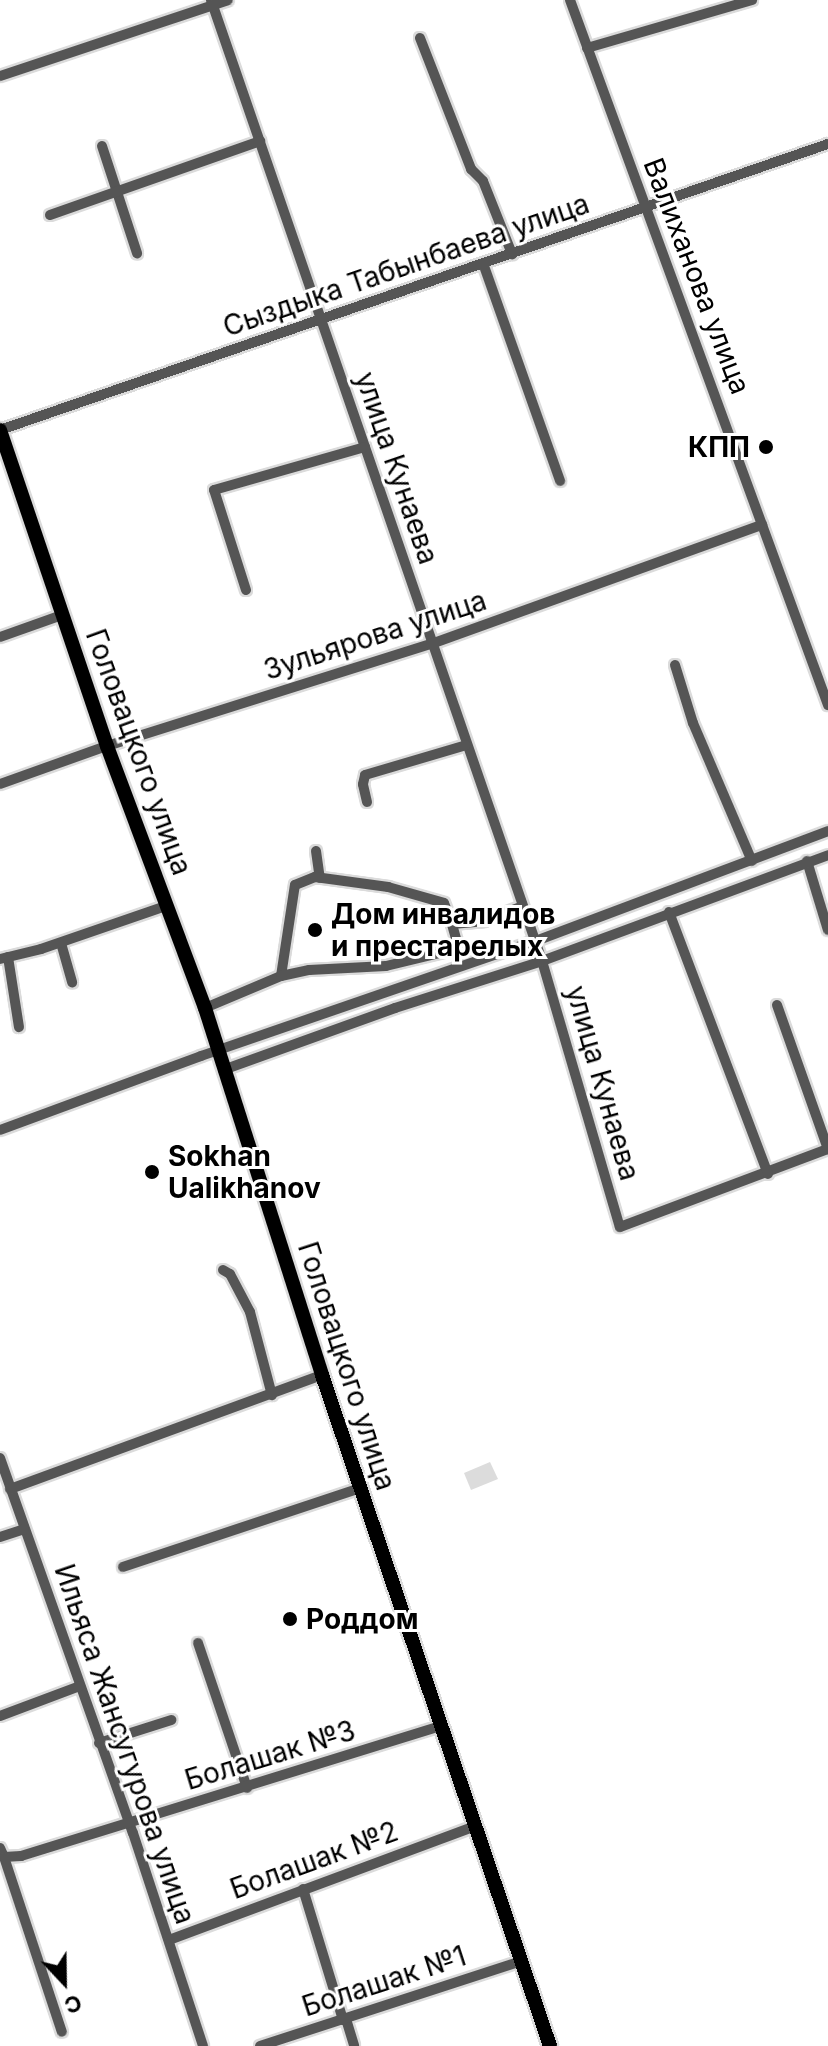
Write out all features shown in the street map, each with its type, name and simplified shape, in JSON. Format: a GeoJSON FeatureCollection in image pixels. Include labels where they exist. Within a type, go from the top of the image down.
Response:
{"type":"FeatureCollection","features":[{"type":"Feature","properties":{"kind":"main road","name":"Головацкого улица"},"geometry":{"type":"LineString","coordinates":[[0,430],[107,746],[205,1008],[322,1375],[550,2046]]}},
{"type":"Feature","properties":{"kind":"street"},"geometry":{"type":"LineString","coordinates":[[0,76],[228,0]]}},
{"type":"Feature","properties":{"kind":"street","name":"Валиханова улица"},"geometry":{"type":"LineString","coordinates":[[570,0],[828,705]]}},
{"type":"Feature","properties":{"kind":"street"},"geometry":{"type":"LineString","coordinates":[[587,48],[752,0]]}},
{"type":"Feature","properties":{"kind":"street","name":"улица Кунаева"},"geometry":{"type":"LineString","coordinates":[[212,3],[542,961],[620,1227],[768,1174]]}},
{"type":"Feature","properties":{"kind":"street"},"geometry":{"type":"LineString","coordinates":[[420,38],[471,169],[483,181],[512,254]]}},
{"type":"Feature","properties":{"kind":"street"},"geometry":{"type":"LineString","coordinates":[[50,215],[260,141]]}},
{"type":"Feature","properties":{"kind":"street","name":"Сыздыка Табынбаева улица"},"geometry":{"type":"LineString","coordinates":[[0,430],[484,266],[828,144]]}},
{"type":"Feature","properties":{"kind":"street"},"geometry":{"type":"LineString","coordinates":[[102,146],[137,253]]}},
{"type":"Feature","properties":{"kind":"street"},"geometry":{"type":"LineString","coordinates":[[484,266],[560,481]]}},
{"type":"Feature","properties":{"kind":"street"},"geometry":{"type":"LineString","coordinates":[[246,590],[214,490],[365,447]]}},
{"type":"Feature","properties":{"kind":"street","name":"Зульярова улица"},"geometry":{"type":"LineString","coordinates":[[0,784],[107,746],[431,644],[762,525]]}},
{"type":"Feature","properties":{"kind":"street"},"geometry":{"type":"LineString","coordinates":[[0,637],[62,615]]}},
{"type":"Feature","properties":{"kind":"street"},"geometry":{"type":"LineString","coordinates":[[675,665],[693,723],[752,861]]}},
{"type":"Feature","properties":{"kind":"street"},"geometry":{"type":"LineString","coordinates":[[367,802],[363,784],[365,775],[466,745]]}},
{"type":"Feature","properties":{"kind":"street"},"geometry":{"type":"LineString","coordinates":[[0,1130],[533,942],[828,831]]}},
{"type":"Feature","properties":{"kind":"street"},"geometry":{"type":"LineString","coordinates":[[316,851],[320,878]]}},
{"type":"Feature","properties":{"kind":"street"},"geometry":{"type":"LineString","coordinates":[[223,1070],[395,1008],[542,961],[828,855]]}},
{"type":"Feature","properties":{"kind":"street"},"geometry":{"type":"LineString","coordinates":[[807,861],[828,930]]}},
{"type":"Feature","properties":{"kind":"street"},"geometry":{"type":"LineString","coordinates":[[205,1008],[281,976],[309,970],[386,966],[440,954],[457,942],[444,903],[388,887],[320,878],[295,885],[281,976]]}},
{"type":"Feature","properties":{"kind":"street"},"geometry":{"type":"LineString","coordinates":[[19,1027],[4,958],[61,943],[166,906]]}},
{"type":"Feature","properties":{"kind":"street"},"geometry":{"type":"LineString","coordinates":[[452,924],[484,921],[521,907]]}},
{"type":"Feature","properties":{"kind":"street"},"geometry":{"type":"LineString","coordinates":[[669,912],[768,1174],[828,1149],[777,1005]]}},
{"type":"Feature","properties":{"kind":"street"},"geometry":{"type":"LineString","coordinates":[[61,943],[72,982]]}},
{"type":"Feature","properties":{"kind":"street"},"geometry":{"type":"LineString","coordinates":[[223,1270],[230,1274],[250,1312],[272,1395]]}},
{"type":"Feature","properties":{"kind":"street"},"geometry":{"type":"LineString","coordinates":[[10,1489],[322,1375]]}},
{"type":"Feature","properties":{"kind":"street","name":"Ильяса Жансугурова улица"},"geometry":{"type":"LineString","coordinates":[[0,1458],[169,1940],[203,2046]]}},
{"type":"Feature","properties":{"kind":"street"},"geometry":{"type":"LineString","coordinates":[[123,1567],[360,1488]]}},
{"type":"Feature","properties":{"kind":"street"},"geometry":{"type":"LineString","coordinates":[[0,1537],[24,1529]]}},
{"type":"Feature","properties":{"kind":"street"},"geometry":{"type":"LineString","coordinates":[[198,1643],[247,1788]]}},
{"type":"Feature","properties":{"kind":"street"},"geometry":{"type":"LineString","coordinates":[[0,1716],[80,1686]]}},
{"type":"Feature","properties":{"kind":"street"},"geometry":{"type":"LineString","coordinates":[[99,1743],[171,1720]]}},
{"type":"Feature","properties":{"kind":"street","name":"Болашак №3"},"geometry":{"type":"LineString","coordinates":[[2,1852],[21,1856],[442,1726]]}},
{"type":"Feature","properties":{"kind":"street","name":"Болашак №2"},"geometry":{"type":"LineString","coordinates":[[169,1940],[475,1826]]}},
{"type":"Feature","properties":{"kind":"street"},"geometry":{"type":"LineString","coordinates":[[2,1852],[62,2032]]}},
{"type":"Feature","properties":{"kind":"street"},"geometry":{"type":"LineString","coordinates":[[303,1889],[354,2046]]}},
{"type":"Feature","properties":{"kind":"street","name":"Болашак №1"},"geometry":{"type":"LineString","coordinates":[[260,2046],[522,1961]]}},
{"type":"Feature","properties":{"kind":"shaded area"},"geometry":{"type":"Polygon","coordinates":[[[490,1462],[498,1479],[471,1490],[464,1473],[490,1462]]]}},
{"type":"Feature","properties":{"kind":"place","name":"КПП"},"geometry":{"type":"Point","coordinates":[766,447]}},
{"type":"Feature","properties":{"kind":"place","name":"Дом инвалидов и престарелых"},"geometry":{"type":"Point","coordinates":[315,930]}},
{"type":"Feature","properties":{"kind":"place","name":"Sokhan Ualikhanov"},"geometry":{"type":"Point","coordinates":[152,1172]}},
{"type":"Feature","properties":{"kind":"place","name":"Роддом"},"geometry":{"type":"Point","coordinates":[290,1619]}}]}
